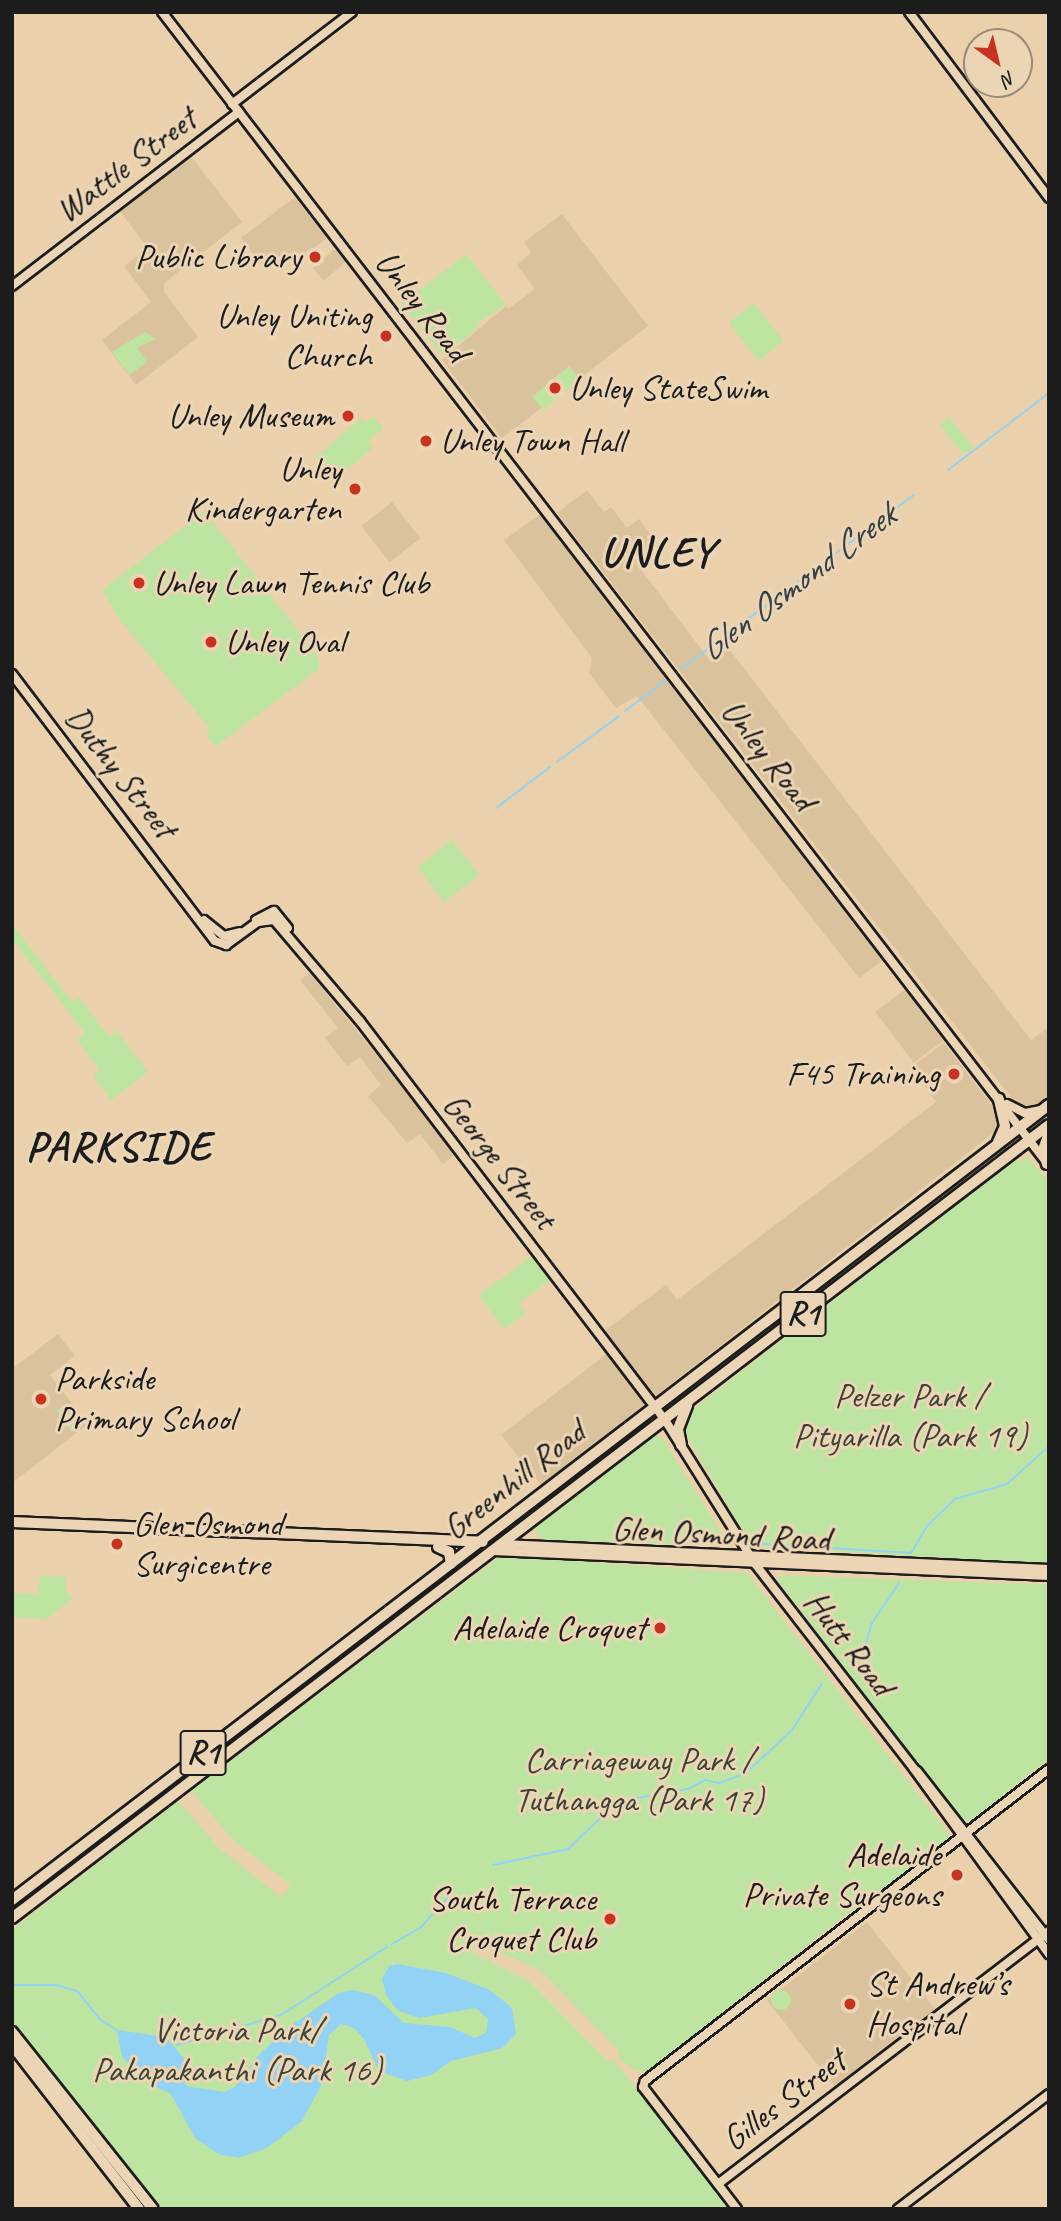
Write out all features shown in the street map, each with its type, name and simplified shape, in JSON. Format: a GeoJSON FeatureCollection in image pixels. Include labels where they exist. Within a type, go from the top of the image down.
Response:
{"type":"FeatureCollection","features":[{"type":"Feature","properties":{"kind":"highway"},"geometry":{"type":"LineString","coordinates":[[995,1147],[1005,1126],[999,1098]]}},
{"type":"Feature","properties":{"kind":"highway","name":"Greenhill Road"},"geometry":{"type":"LineString","coordinates":[[12,1899],[1046,1107]]}},
{"type":"Feature","properties":{"kind":"highway","name":"Greenhill Road"},"geometry":{"type":"LineString","coordinates":[[12,1918],[1049,1125]]}},
{"type":"Feature","properties":{"kind":"highway"},"geometry":{"type":"LineString","coordinates":[[1048,1165],[1043,1150],[1049,1133]]}},
{"type":"Feature","properties":{"kind":"highway"},"geometry":{"type":"LineString","coordinates":[[975,1162],[990,1164],[992,1169]]}},
{"type":"Feature","properties":{"kind":"highway"},"geometry":{"type":"LineString","coordinates":[[887,1230],[889,1239],[902,1237]]}},
{"type":"Feature","properties":{"kind":"highway"},"geometry":{"type":"LineString","coordinates":[[866,1245],[879,1247],[881,1254]]}},
{"type":"Feature","properties":{"kind":"highway"},"geometry":{"type":"LineString","coordinates":[[798,1297],[800,1306],[809,1310]]}},
{"type":"Feature","properties":{"kind":"highway"},"geometry":{"type":"LineString","coordinates":[[692,1379],[704,1390]]}},
{"type":"Feature","properties":{"kind":"highway"},"geometry":{"type":"LineString","coordinates":[[681,1445],[678,1429],[688,1402]]}},
{"type":"Feature","properties":{"kind":"highway"},"geometry":{"type":"LineString","coordinates":[[595,1453],[605,1466]]}},
{"type":"Feature","properties":{"kind":"highway","name":"Glen Osmond Road"},"geometry":{"type":"LineString","coordinates":[[12,1522],[503,1544]]}},
{"type":"Feature","properties":{"kind":"highway","name":"Glen Osmond Road"},"geometry":{"type":"LineString","coordinates":[[391,1541],[493,1551]]}},
{"type":"Feature","properties":{"kind":"highway"},"geometry":{"type":"LineString","coordinates":[[438,1547],[449,1552],[451,1564]]}},
{"type":"Feature","properties":{"kind":"highway"},"geometry":{"type":"LineString","coordinates":[[12,2032],[151,2208]]}},
{"type":"Feature","properties":{"kind":"highway"},"geometry":{"type":"LineString","coordinates":[[12,2045],[139,2209]]}},
{"type":"Feature","properties":{"kind":"main road","name":"Unley Road"},"geometry":{"type":"LineString","coordinates":[[162,12],[1048,1165]]}},
{"type":"Feature","properties":{"kind":"main road"},"geometry":{"type":"LineString","coordinates":[[232,104],[352,12]]}},
{"type":"Feature","properties":{"kind":"main road"},"geometry":{"type":"LineString","coordinates":[[909,12],[1049,198]]}},
{"type":"Feature","properties":{"kind":"main road","name":"Wattle Street"},"geometry":{"type":"LineString","coordinates":[[12,286],[239,112]]}},
{"type":"Feature","properties":{"kind":"main road","name":"Duthy Street"},"geometry":{"type":"LineString","coordinates":[[12,674],[188,902],[222,940]]}},
{"type":"Feature","properties":{"kind":"main road","name":"George Street"},"geometry":{"type":"LineString","coordinates":[[222,940],[236,935],[274,911],[655,1407]]}},
{"type":"Feature","properties":{"kind":"main road","name":"George Street"},"geometry":{"type":"LineString","coordinates":[[222,940],[268,919],[279,924],[301,949]]}},
{"type":"Feature","properties":{"kind":"main road"},"geometry":{"type":"LineString","coordinates":[[999,1098],[1025,1113],[1046,1107]]}},
{"type":"Feature","properties":{"kind":"main road","name":"Hutt Road"},"geometry":{"type":"LineString","coordinates":[[655,1407],[747,1553],[1045,1936],[1049,1954]]}},
{"type":"Feature","properties":{"kind":"main road","name":"Glen Osmond Road"},"geometry":{"type":"LineString","coordinates":[[503,1544],[747,1553],[1049,1576]]}},
{"type":"Feature","properties":{"kind":"main road","name":"Glen Osmond Road"},"geometry":{"type":"LineString","coordinates":[[493,1551],[756,1565],[1049,1569]]}},
{"type":"Feature","properties":{"kind":"main road"},"geometry":{"type":"LineString","coordinates":[[737,2209],[643,2087],[651,2075],[1049,1769]]}},
{"type":"Feature","properties":{"kind":"main road","name":"Gilles Street"},"geometry":{"type":"LineString","coordinates":[[718,2184],[1045,1936]]}},
{"type":"Feature","properties":{"kind":"main road"},"geometry":{"type":"LineString","coordinates":[[898,2209],[1049,2094]]}},
{"type":"Feature","properties":{"kind":"shaded area"},"geometry":{"type":"Polygon","coordinates":[[[190,155],[242,222],[164,283],[164,292],[198,337],[136,385],[102,340],[151,302],[124,266],[148,248],[118,209],[190,155]]]}},
{"type":"Feature","properties":{"kind":"shaded area"},"geometry":{"type":"Polygon","coordinates":[[[295,197],[327,238],[294,263],[287,254],[265,270],[241,238],[295,197]]]}},
{"type":"Feature","properties":{"kind":"shaded area"},"geometry":{"type":"Polygon","coordinates":[[[562,214],[648,326],[502,438],[442,360],[506,306],[508,309],[535,289],[517,265],[531,253],[524,242],[562,214]]]}},
{"type":"Feature","properties":{"kind":"shaded area"},"geometry":{"type":"Polygon","coordinates":[[[335,249],[346,262],[324,281],[313,268],[335,249]]]}},
{"type":"Feature","properties":{"kind":"shaded area"},"geometry":{"type":"Polygon","coordinates":[[[587,490],[604,512],[611,507],[627,528],[639,519],[659,545],[636,563],[711,662],[729,649],[1031,1040],[1049,1027],[1049,1095],[1031,1109],[1013,1100],[557,513],[587,490]]]}},
{"type":"Feature","properties":{"kind":"shaded area"},"geometry":{"type":"Polygon","coordinates":[[[392,502],[420,538],[390,562],[361,526],[392,502]]]}},
{"type":"Feature","properties":{"kind":"shaded area"},"geometry":{"type":"Polygon","coordinates":[[[542,513],[886,958],[859,978],[637,696],[616,708],[589,673],[592,658],[504,540],[542,513]]]}},
{"type":"Feature","properties":{"kind":"shaded area"},"geometry":{"type":"Polygon","coordinates":[[[310,973],[447,1142],[453,1156],[443,1164],[420,1134],[407,1143],[368,1096],[381,1085],[360,1057],[347,1066],[325,1038],[338,1028],[300,980],[310,973]]]}},
{"type":"Feature","properties":{"kind":"shaded area"},"geometry":{"type":"Polygon","coordinates":[[[908,987],[947,1038],[914,1063],[875,1012],[908,987]]]}},
{"type":"Feature","properties":{"kind":"shaded area"},"geometry":{"type":"Polygon","coordinates":[[[944,1043],[1000,1116],[996,1131],[541,1485],[501,1435],[613,1349],[602,1333],[666,1285],[677,1300],[936,1102],[911,1067],[944,1043]]]}},
{"type":"Feature","properties":{"kind":"shaded area","name":"Parkside Primary School"},"geometry":{"type":"Polygon","coordinates":[[[58,1334],[75,1356],[50,1375],[88,1424],[12,1483],[12,1369],[58,1334]]]}},
{"type":"Feature","properties":{"kind":"shaded area","name":"St Andrew’s Hospital"},"geometry":{"type":"Polygon","coordinates":[[[867,1922],[935,2009],[835,2087],[767,2000],[867,1922]]]}},
{"type":"Feature","properties":{"kind":"green space"},"geometry":{"type":"Polygon","coordinates":[[[466,254],[506,305],[476,324],[478,328],[442,356],[402,304],[466,254]]]}},
{"type":"Feature","properties":{"kind":"green space"},"geometry":{"type":"Polygon","coordinates":[[[754,303],[784,341],[758,361],[729,323],[754,303]]]}},
{"type":"Feature","properties":{"kind":"green space"},"geometry":{"type":"Polygon","coordinates":[[[145,332],[155,339],[137,348],[147,362],[129,375],[112,352],[145,332]]]}},
{"type":"Feature","properties":{"kind":"green space","name":"Unley StateSwim"},"geometry":{"type":"Polygon","coordinates":[[[569,366],[580,379],[543,410],[532,397],[569,366]]]}},
{"type":"Feature","properties":{"kind":"green space"},"geometry":{"type":"Polygon","coordinates":[[[374,417],[384,429],[368,441],[373,448],[333,481],[315,458],[361,418],[365,423],[374,417]]]}},
{"type":"Feature","properties":{"kind":"green space"},"geometry":{"type":"Polygon","coordinates":[[[949,417],[973,448],[964,455],[940,424],[949,417]]]}},
{"type":"Feature","properties":{"kind":"green space"},"geometry":{"type":"Polygon","coordinates":[[[204,511],[318,656],[319,669],[215,747],[206,735],[210,729],[120,620],[102,590],[204,511]]]}},
{"type":"Feature","properties":{"kind":"green space"},"geometry":{"type":"Polygon","coordinates":[[[452,840],[479,875],[444,902],[417,867],[452,840]]]}},
{"type":"Feature","properties":{"kind":"green space"},"geometry":{"type":"Polygon","coordinates":[[[12,924],[72,1002],[79,997],[109,1037],[117,1031],[148,1072],[111,1100],[93,1076],[100,1070],[77,1040],[85,1033],[12,939],[12,924]]]}},
{"type":"Feature","properties":{"kind":"green space","name":"Pelzer Park / Pityarilla (Park 19)"},"geometry":{"type":"Polygon","coordinates":[[[1028,1158],[1049,1182],[1049,1564],[751,1546],[685,1432],[691,1411],[1013,1161],[1028,1158]]]}},
{"type":"Feature","properties":{"kind":"green space"},"geometry":{"type":"Polygon","coordinates":[[[532,1256],[550,1280],[519,1303],[526,1313],[504,1329],[479,1295],[532,1256]]]}},
{"type":"Feature","properties":{"kind":"green space"},"geometry":{"type":"Polygon","coordinates":[[[67,1403],[82,1424],[72,1432],[56,1411],[67,1403]]]}},
{"type":"Feature","properties":{"kind":"green space"},"geometry":{"type":"Polygon","coordinates":[[[655,1435],[663,1439],[722,1534],[718,1545],[542,1540],[534,1529],[655,1435]]]}},
{"type":"Feature","properties":{"kind":"green space"},"geometry":{"type":"Polygon","coordinates":[[[501,1556],[747,1573],[949,1834],[949,1843],[864,1902],[866,1906],[856,1914],[852,1910],[647,2072],[632,2069],[617,2056],[620,2052],[540,1970],[476,1942],[472,1952],[528,1980],[609,2062],[613,2059],[731,2209],[158,2209],[12,2026],[12,1930],[178,1801],[219,1848],[281,1897],[291,1885],[233,1840],[191,1791],[501,1556]]]}},
{"type":"Feature","properties":{"kind":"green space"},"geometry":{"type":"Polygon","coordinates":[[[40,1575],[66,1577],[66,1591],[73,1598],[47,1619],[12,1617],[13,1593],[38,1594],[40,1575]]]}},
{"type":"Feature","properties":{"kind":"green space"},"geometry":{"type":"Polygon","coordinates":[[[780,1575],[1049,1585],[1049,1759],[970,1821],[962,1821],[778,1581],[780,1575]]]}},
{"type":"Feature","properties":{"kind":"green space"},"geometry":{"type":"Polygon","coordinates":[[[781,1990],[788,1993],[791,2000],[788,2007],[781,2010],[774,2007],[771,2000],[774,1993],[781,1990]]]}},
{"type":"Feature","properties":{"kind":"water"},"geometry":{"type":"Polygon","coordinates":[[[397,1964],[446,1973],[490,1990],[512,2008],[516,2034],[502,2048],[451,2061],[431,2075],[407,2081],[379,2071],[364,2039],[354,2028],[341,2024],[329,2035],[322,2084],[302,2121],[267,2148],[238,2158],[218,2154],[195,2138],[171,2094],[151,2085],[122,2057],[117,2030],[166,2037],[184,2059],[186,2086],[225,2092],[236,2086],[259,2055],[286,2029],[339,1993],[353,1990],[374,1995],[404,2023],[450,2027],[475,2038],[486,2033],[488,2019],[476,2008],[419,2018],[397,2010],[386,1995],[382,1979],[389,1966],[397,1964]]]}},
{"type":"Feature","properties":{"kind":"waterway","name":"Glen Osmond Creek"},"geometry":{"type":"LineString","coordinates":[[948,470],[1049,393]]}},
{"type":"Feature","properties":{"kind":"waterway","name":"Glen Osmond Creek"},"geometry":{"type":"LineString","coordinates":[[681,669],[914,495]]}},
{"type":"Feature","properties":{"kind":"waterway","name":"Glen Osmond Creek"},"geometry":{"type":"LineString","coordinates":[[625,711],[666,680]]}},
{"type":"Feature","properties":{"kind":"waterway","name":"Glen Osmond Creek"},"geometry":{"type":"LineString","coordinates":[[557,762],[619,716]]}},
{"type":"Feature","properties":{"kind":"waterway","name":"Glen Osmond Creek"},"geometry":{"type":"LineString","coordinates":[[496,808],[550,767]]}},
{"type":"Feature","properties":{"kind":"waterway"},"geometry":{"type":"LineString","coordinates":[[752,1543],[911,1553],[928,1525],[955,1499],[1007,1484],[1049,1446]]}},
{"type":"Feature","properties":{"kind":"waterway"},"geometry":{"type":"LineString","coordinates":[[855,1665],[863,1654],[872,1623],[899,1583]]}},
{"type":"Feature","properties":{"kind":"waterway"},"geometry":{"type":"LineString","coordinates":[[632,1799],[688,1789],[705,1780],[719,1783],[746,1773],[792,1730],[821,1685]]}},
{"type":"Feature","properties":{"kind":"waterway"},"geometry":{"type":"LineString","coordinates":[[493,1865],[568,1849],[612,1807]]}},
{"type":"Feature","properties":{"kind":"waterway"},"geometry":{"type":"LineString","coordinates":[[392,1944],[421,1927],[454,1890]]}},
{"type":"Feature","properties":{"kind":"waterway"},"geometry":{"type":"LineString","coordinates":[[177,2045],[281,2015],[387,1947]]}},
{"type":"Feature","properties":{"kind":"waterway"},"geometry":{"type":"LineString","coordinates":[[12,1985],[57,1985],[77,1991],[100,2019],[119,2032]]}},
{"type":"Feature","properties":{"kind":"place","name":"Public Library"},"geometry":{"type":"Point","coordinates":[315,257]}},
{"type":"Feature","properties":{"kind":"place","name":"Unley Uniting Church"},"geometry":{"type":"Point","coordinates":[386,336]}},
{"type":"Feature","properties":{"kind":"place","name":"Unley StateSwim"},"geometry":{"type":"Point","coordinates":[555,388]}},
{"type":"Feature","properties":{"kind":"place","name":"Unley Museum"},"geometry":{"type":"Point","coordinates":[348,416]}},
{"type":"Feature","properties":{"kind":"place","name":"Unley Town Hall"},"geometry":{"type":"Point","coordinates":[426,441]}},
{"type":"Feature","properties":{"kind":"place","name":"Unley Kindergarten"},"geometry":{"type":"Point","coordinates":[355,489]}},
{"type":"Feature","properties":{"kind":"place","name":"Unley Lawn Tennis Club"},"geometry":{"type":"Point","coordinates":[139,583]}},
{"type":"Feature","properties":{"kind":"place","name":"Unley Oval"},"geometry":{"type":"Point","coordinates":[211,642]}},
{"type":"Feature","properties":{"kind":"place","name":"F45 Training"},"geometry":{"type":"Point","coordinates":[954,1074]}},
{"type":"Feature","properties":{"kind":"place","name":"Parkside Primary School"},"geometry":{"type":"Point","coordinates":[41,1399]}},
{"type":"Feature","properties":{"kind":"place","name":"Glen Osmond Surgicentre"},"geometry":{"type":"Point","coordinates":[117,1544]}},
{"type":"Feature","properties":{"kind":"place","name":"Adelaide Croquet"},"geometry":{"type":"Point","coordinates":[660,1628]}},
{"type":"Feature","properties":{"kind":"place","name":"Adelaide Private Surgeons"},"geometry":{"type":"Point","coordinates":[957,1875]}},
{"type":"Feature","properties":{"kind":"place","name":"South Terrace Croquet Club"},"geometry":{"type":"Point","coordinates":[610,1919]}},
{"type":"Feature","properties":{"kind":"place","name":"St Andrew’s Hospital"},"geometry":{"type":"Point","coordinates":[850,2004]}},
{"type":"Feature","properties":{"kind":"district","name":"UNLEY"},"geometry":{"type":"Point","coordinates":[658,553]}},
{"type":"Feature","properties":{"kind":"district","name":"PARKSIDE"},"geometry":{"type":"Point","coordinates":[119,1147]}},
{"type":"Feature","properties":{"kind":"park label","name":"Carriageway Park / Tuthangga (Park 17)"},"geometry":{"type":"Point","coordinates":[639,1780]}},
{"type":"Feature","properties":{"kind":"park label","name":"Victoria Park/ Pakapakanthi (Park 16)"},"geometry":{"type":"Point","coordinates":[237,2050]}}]}
